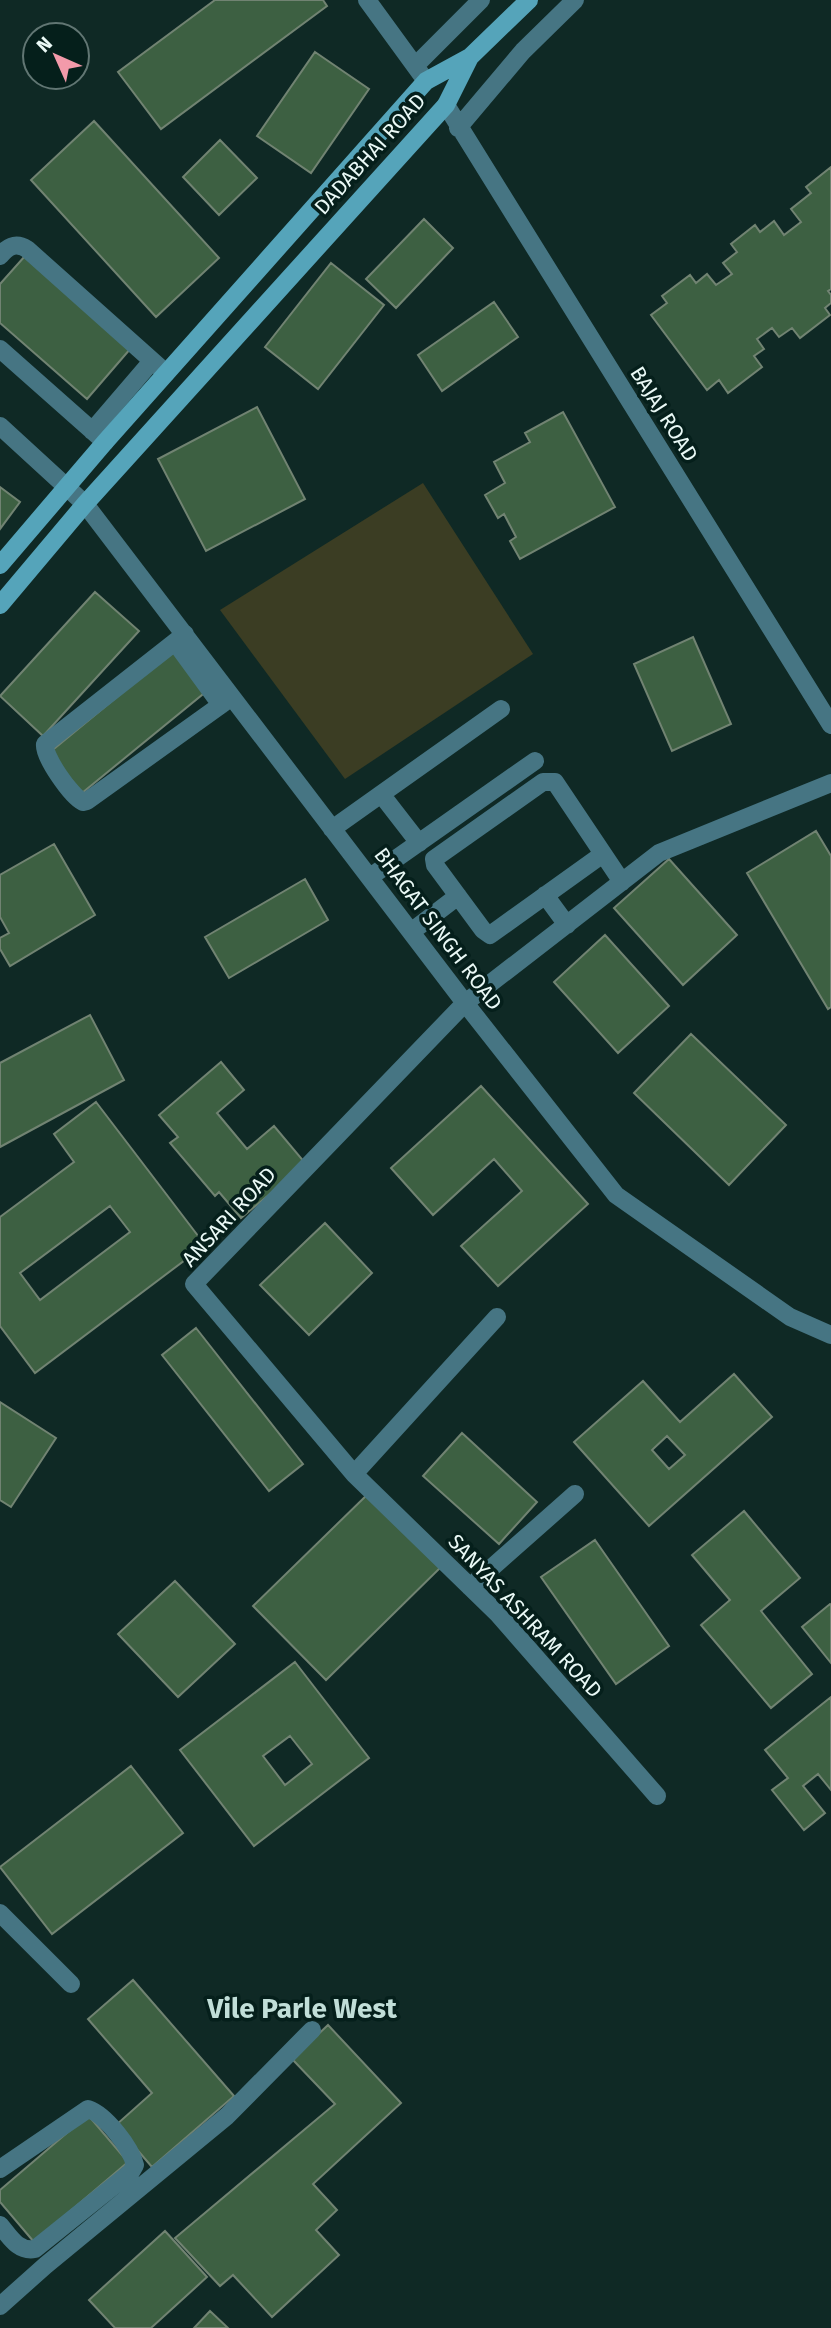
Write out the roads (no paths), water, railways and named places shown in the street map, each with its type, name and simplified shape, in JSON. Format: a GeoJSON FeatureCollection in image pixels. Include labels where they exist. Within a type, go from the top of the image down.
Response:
{"type":"FeatureCollection","features":[{"type":"Feature","properties":{"kind":"main road"},"geometry":{"type":"LineString","coordinates":[[470,57],[529,0]]}},
{"type":"Feature","properties":{"kind":"main road","name":"DADABHAI ROAD"},"geometry":{"type":"LineString","coordinates":[[0,565],[65,488],[99,437],[166,373],[426,81],[470,57]]}},
{"type":"Feature","properties":{"kind":"main road","name":"DADABHAI ROAD"},"geometry":{"type":"LineString","coordinates":[[0,605],[85,505],[446,105],[470,57]]}},
{"type":"Feature","properties":{"kind":"street"},"geometry":{"type":"LineString","coordinates":[[367,0],[426,81]]}},
{"type":"Feature","properties":{"kind":"street"},"geometry":{"type":"LineString","coordinates":[[415,66],[481,0]]}},
{"type":"Feature","properties":{"kind":"street"},"geometry":{"type":"LineString","coordinates":[[458,128],[523,51],[575,0]]}},
{"type":"Feature","properties":{"kind":"street","name":"BAJAJ ROAD"},"geometry":{"type":"LineString","coordinates":[[446,105],[831,725]]}},
{"type":"Feature","properties":{"kind":"street"},"geometry":{"type":"LineString","coordinates":[[0,256],[11,246],[20,245],[27,249],[166,373]]}},
{"type":"Feature","properties":{"kind":"street"},"geometry":{"type":"LineString","coordinates":[[0,349],[99,437],[152,361]]}},
{"type":"Feature","properties":{"kind":"street","name":"BHAGAT SINGH ROAD"},"geometry":{"type":"LineString","coordinates":[[0,426],[85,505],[226,701],[370,877],[616,1195],[790,1317],[831,1335]]}},
{"type":"Feature","properties":{"kind":"street"},"geometry":{"type":"LineString","coordinates":[[180,638],[45,744],[44,753],[75,797],[83,802],[87,801],[226,701]]}},
{"type":"Feature","properties":{"kind":"street"},"geometry":{"type":"LineString","coordinates":[[332,829],[500,709]]}},
{"type":"Feature","properties":{"kind":"street"},"geometry":{"type":"LineString","coordinates":[[370,877],[535,761]]}},
{"type":"Feature","properties":{"kind":"street"},"geometry":{"type":"LineString","coordinates":[[603,854],[491,935],[483,930],[458,897],[435,866],[434,859],[543,782],[555,782],[622,882]]}},
{"type":"Feature","properties":{"kind":"street"},"geometry":{"type":"LineString","coordinates":[[465,1003],[659,853],[831,783]]}},
{"type":"Feature","properties":{"kind":"street"},"geometry":{"type":"LineString","coordinates":[[381,794],[419,843]]}},
{"type":"Feature","properties":{"kind":"street"},"geometry":{"type":"LineString","coordinates":[[545,895],[567,925]]}},
{"type":"Feature","properties":{"kind":"street"},"geometry":{"type":"LineString","coordinates":[[411,932],[458,897]]}},
{"type":"Feature","properties":{"kind":"street","name":"ANSARI ROAD"},"geometry":{"type":"LineString","coordinates":[[354,1474],[194,1284],[465,1003]]}},
{"type":"Feature","properties":{"kind":"street"},"geometry":{"type":"LineString","coordinates":[[354,1474],[497,1317]]}},
{"type":"Feature","properties":{"kind":"street","name":"SANYAS ASHRAM ROAD"},"geometry":{"type":"LineString","coordinates":[[354,1474],[498,1614],[657,1796]]}},
{"type":"Feature","properties":{"kind":"street"},"geometry":{"type":"LineString","coordinates":[[470,1587],[575,1494]]}},
{"type":"Feature","properties":{"kind":"street"},"geometry":{"type":"LineString","coordinates":[[0,1913],[71,1984]]}},
{"type":"Feature","properties":{"kind":"street"},"geometry":{"type":"LineString","coordinates":[[0,2306],[46,2264],[227,2116],[312,2030]]}},
{"type":"Feature","properties":{"kind":"street"},"geometry":{"type":"LineString","coordinates":[[0,2169],[88,2109],[104,2118],[133,2157],[135,2165],[131,2172],[35,2249],[26,2251],[19,2247],[0,2225]]}},
{"type":"Feature","properties":{"kind":"district","name":"Vile Parle West"},"geometry":{"type":"Point","coordinates":[302,2008]}}]}
